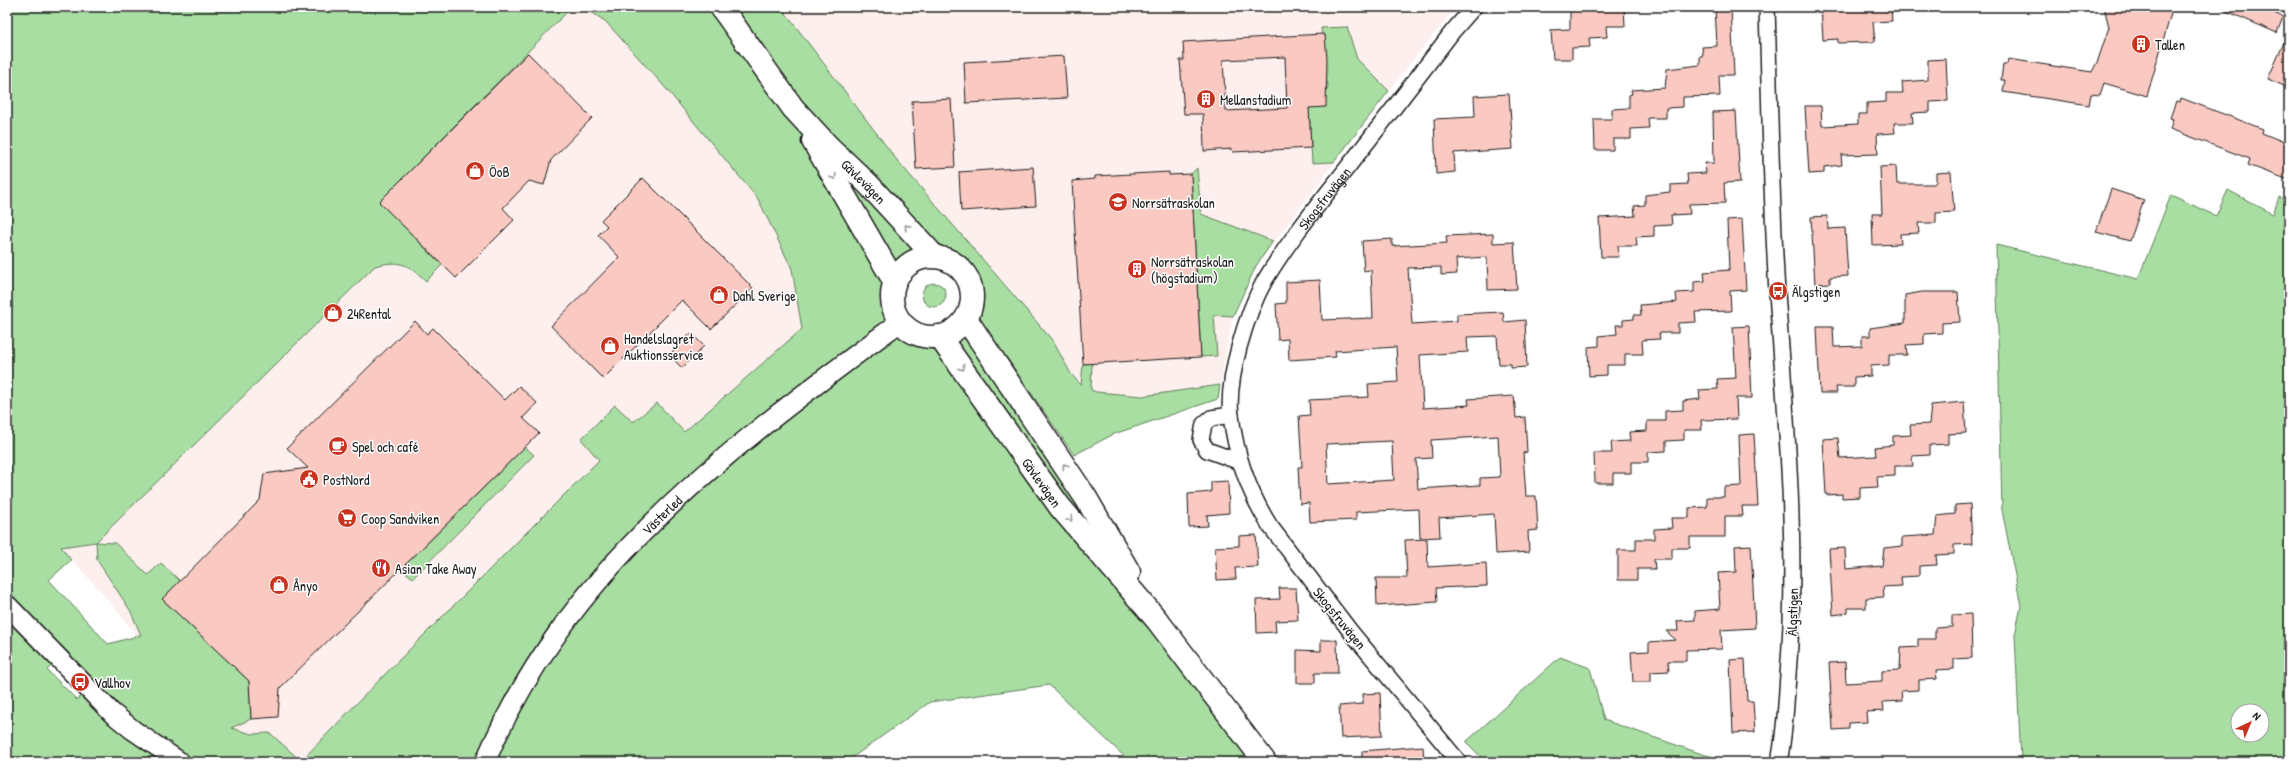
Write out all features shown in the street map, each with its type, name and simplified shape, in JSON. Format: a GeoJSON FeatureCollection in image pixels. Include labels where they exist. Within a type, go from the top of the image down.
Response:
{"type":"FeatureCollection","features":[{"type":"Feature","properties":{"kind":"main road","name":"Gävlevägen"},"geometry":{"type":"LineString","coordinates":[[721,7],[793,108],[894,281]]}},
{"type":"Feature","properties":{"kind":"main road","name":"Gävlevägen"},"geometry":{"type":"LineString","coordinates":[[793,108],[828,146],[868,184],[934,256],[949,260],[962,269],[968,279],[972,292],[971,306],[966,319],[1086,498],[1156,620]]}},
{"type":"Feature","properties":{"kind":"main road"},"geometry":{"type":"LineString","coordinates":[[934,256],[923,257],[910,263],[901,270],[894,281],[891,302],[895,314],[900,322],[918,335],[939,336],[959,327],[966,319]]}},
{"type":"Feature","properties":{"kind":"main road","name":"Gävlevägen"},"geometry":{"type":"LineString","coordinates":[[939,336],[1060,507],[1156,620],[1265,762]]}},
{"type":"Feature","properties":{"kind":"street","name":"Skogsfruvägen"},"geometry":{"type":"LineString","coordinates":[[1459,762],[1406,700],[1292,556],[1260,509],[1240,462],[1230,415],[1232,386],[1240,344],[1251,307],[1264,281],[1285,248],[1309,216],[1453,31],[1474,7]]}},
{"type":"Feature","properties":{"kind":"street","name":"Älgstigen"},"geometry":{"type":"LineString","coordinates":[[1767,7],[1772,180],[1787,415],[1793,580],[1783,743],[1779,762]]}},
{"type":"Feature","properties":{"kind":"street","name":"Västerled"},"geometry":{"type":"LineString","coordinates":[[485,762],[499,730],[536,666],[594,586],[640,534],[735,447],[900,322]]}},
{"type":"Feature","properties":{"kind":"street"},"geometry":{"type":"LineString","coordinates":[[1230,415],[1211,418],[1204,424],[1201,440],[1207,450],[1240,462]]}},
{"type":"Feature","properties":{"kind":"street"},"geometry":{"type":"LineString","coordinates":[[7,605],[112,713],[133,730],[180,762]]}},
{"type":"Feature","properties":{"kind":"shaded area"},"geometry":{"type":"Polygon","coordinates":[[[572,7],[583,7],[605,21],[663,85],[758,199],[792,269],[802,329],[684,432],[599,460],[392,667],[301,762],[270,733],[252,734],[230,728],[141,641],[109,601],[61,547],[379,202],[572,7]]]}},
{"type":"Feature","properties":{"kind":"shaded area","name":"Norrsätraskolan"},"geometry":{"type":"Polygon","coordinates":[[[781,7],[1457,7],[1415,57],[1256,266],[1233,316],[1220,385],[1143,396],[1096,392],[1082,385],[1071,374],[1053,341],[896,159],[781,7]]]}},
{"type":"Feature","properties":{"kind":"green space"},"geometry":{"type":"Polygon","coordinates":[[[7,7],[572,7],[379,202],[442,265],[426,281],[414,270],[402,264],[390,263],[375,266],[96,542],[115,543],[148,575],[161,563],[180,581],[162,599],[249,681],[251,719],[231,728],[252,734],[270,733],[301,761],[392,667],[599,460],[581,439],[615,405],[633,422],[657,403],[684,432],[802,329],[792,269],[758,199],[663,85],[605,21],[583,7],[781,7],[896,159],[1053,341],[1071,374],[1081,385],[1083,364],[1092,363],[1091,390],[1096,392],[1143,396],[1220,385],[1218,399],[1114,434],[1074,455],[1002,351],[992,357],[1157,620],[1265,762],[1130,762],[1049,685],[930,702],[846,762],[7,762],[7,7]],[[934,256],[915,261],[902,271],[894,284],[892,299],[895,314],[903,326],[916,335],[934,337],[949,333],[959,327],[966,316],[969,307],[971,298],[970,289],[968,280],[963,272],[957,265],[948,260],[934,256]],[[96,542],[61,547],[71,560],[49,580],[108,644],[141,635],[130,610],[97,560],[96,542]],[[58,660],[47,670],[77,700],[88,690],[58,660]]]}},
{"type":"Feature","properties":{"kind":"green space"},"geometry":{"type":"Polygon","coordinates":[[[1347,27],[1357,59],[1389,91],[1334,162],[1312,163],[1309,108],[1325,89],[1328,89],[1328,83],[1324,83],[1325,35],[1322,35],[1321,28],[1347,27]]]}},
{"type":"Feature","properties":{"kind":"green space"},"geometry":{"type":"Polygon","coordinates":[[[1197,168],[1201,214],[1273,241],[1256,266],[1233,316],[1214,315],[1217,356],[1201,357],[1191,174],[1197,168]]]}},
{"type":"Feature","properties":{"kind":"green space"},"geometry":{"type":"Polygon","coordinates":[[[2228,190],[2273,214],[2279,197],[2289,202],[2289,762],[2021,762],[2015,635],[2021,606],[2002,510],[1996,245],[2138,279],[2171,195],[2216,216],[2228,190]]]}},
{"type":"Feature","properties":{"kind":"green space"},"geometry":{"type":"Polygon","coordinates":[[[934,283],[939,284],[945,290],[945,300],[939,306],[934,307],[929,306],[923,300],[922,295],[923,290],[929,284],[934,283]]]}},
{"type":"Feature","properties":{"kind":"green space"},"geometry":{"type":"Polygon","coordinates":[[[525,447],[534,455],[413,578],[401,569],[525,447]]]}},
{"type":"Feature","properties":{"kind":"green space"},"geometry":{"type":"Polygon","coordinates":[[[1560,657],[1590,668],[1604,720],[1702,754],[1734,762],[1486,762],[1466,742],[1560,657]]]}},
{"type":"Feature","properties":{"kind":"building"},"geometry":{"type":"Polygon","coordinates":[[[1624,7],[1625,26],[1606,26],[1607,37],[1589,38],[1590,47],[1572,48],[1572,59],[1553,59],[1551,30],[1570,29],[1570,8],[1624,7]]]}},
{"type":"Feature","properties":{"kind":"building"},"geometry":{"type":"Polygon","coordinates":[[[1715,7],[1731,7],[1734,75],[1719,75],[1720,96],[1683,97],[1683,107],[1666,108],[1666,118],[1648,118],[1649,128],[1631,129],[1631,139],[1613,139],[1613,150],[1595,150],[1594,119],[1612,119],[1612,109],[1629,108],[1629,95],[1632,94],[1631,90],[1665,88],[1667,69],[1700,65],[1700,56],[1703,56],[1702,47],[1717,46],[1715,7]]]}},
{"type":"Feature","properties":{"kind":"building"},"geometry":{"type":"Polygon","coordinates":[[[1821,7],[1891,7],[1892,21],[1873,22],[1875,42],[1838,43],[1838,39],[1823,40],[1821,7]]]}},
{"type":"Feature","properties":{"kind":"building"},"geometry":{"type":"Polygon","coordinates":[[[2104,7],[2173,7],[2147,96],[2104,83],[2100,95],[2091,94],[2089,105],[2003,92],[2005,80],[2001,80],[2003,64],[2007,64],[2008,59],[2092,72],[2098,60],[2109,27],[2104,7]]]}},
{"type":"Feature","properties":{"kind":"building"},"geometry":{"type":"Polygon","coordinates":[[[2217,7],[2261,7],[2283,17],[2277,33],[2217,7]]]}},
{"type":"Feature","properties":{"kind":"building"},"geometry":{"type":"Polygon","coordinates":[[[2289,31],[2289,88],[2268,79],[2289,31]]]}},
{"type":"Feature","properties":{"kind":"building","name":"Mellanstadium"},"geometry":{"type":"Polygon","coordinates":[[[1325,35],[1327,59],[1326,107],[1309,108],[1311,148],[1233,152],[1232,149],[1204,151],[1203,114],[1184,114],[1180,60],[1184,60],[1183,42],[1325,35]],[[1285,57],[1223,60],[1226,111],[1287,108],[1285,57]]]}},
{"type":"Feature","properties":{"kind":"building","name":"ÖoB"},"geometry":{"type":"Polygon","coordinates":[[[528,53],[592,118],[551,160],[544,185],[529,181],[503,208],[514,220],[456,278],[379,202],[528,53]]]}},
{"type":"Feature","properties":{"kind":"building"},"geometry":{"type":"Polygon","coordinates":[[[1064,56],[1067,98],[966,103],[964,62],[1064,56]]]}},
{"type":"Feature","properties":{"kind":"building"},"geometry":{"type":"Polygon","coordinates":[[[1946,59],[1948,101],[1930,102],[1930,112],[1912,113],[1913,123],[1894,123],[1895,133],[1877,134],[1878,154],[1841,155],[1842,165],[1824,167],[1824,173],[1809,174],[1805,106],[1821,106],[1822,126],[1858,124],[1858,114],[1867,114],[1867,103],[1886,102],[1886,93],[1903,93],[1902,82],[1928,80],[1928,60],[1946,59]]]}},
{"type":"Feature","properties":{"kind":"building"},"geometry":{"type":"Polygon","coordinates":[[[1509,94],[1513,149],[1454,153],[1455,172],[1436,174],[1434,119],[1475,117],[1474,96],[1509,94]]]}},
{"type":"Feature","properties":{"kind":"building"},"geometry":{"type":"Polygon","coordinates":[[[2181,98],[2263,129],[2262,133],[2289,144],[2289,180],[2248,165],[2250,159],[2170,129],[2173,119],[2170,118],[2176,101],[2180,102],[2181,98]]]}},
{"type":"Feature","properties":{"kind":"building"},"geometry":{"type":"Polygon","coordinates":[[[951,99],[955,167],[916,169],[912,101],[951,99]]]}},
{"type":"Feature","properties":{"kind":"building"},"geometry":{"type":"Polygon","coordinates":[[[1736,111],[1740,182],[1724,183],[1725,203],[1689,204],[1690,214],[1671,215],[1672,225],[1654,226],[1654,236],[1636,237],[1637,246],[1618,246],[1619,257],[1601,257],[1599,218],[1635,216],[1634,206],[1645,205],[1645,195],[1670,192],[1670,185],[1688,184],[1687,174],[1706,173],[1705,163],[1714,163],[1713,112],[1736,111]]]}},
{"type":"Feature","properties":{"kind":"building"},"geometry":{"type":"Polygon","coordinates":[[[1896,166],[1897,184],[1934,184],[1936,182],[1936,173],[1951,172],[1954,212],[1936,213],[1936,223],[1918,223],[1919,233],[1900,234],[1901,244],[1873,245],[1872,214],[1882,214],[1880,167],[1896,166]]]}},
{"type":"Feature","properties":{"kind":"building"},"geometry":{"type":"Polygon","coordinates":[[[1033,167],[1036,206],[961,211],[959,172],[1033,167]]]}},
{"type":"Feature","properties":{"kind":"building","name":"Norrsätraskolan (högstadium)"},"geometry":{"type":"Polygon","coordinates":[[[1169,172],[1169,175],[1191,174],[1201,357],[1083,364],[1072,181],[1095,179],[1095,176],[1169,172]]]}},
{"type":"Feature","properties":{"kind":"building"},"geometry":{"type":"Polygon","coordinates":[[[643,178],[753,288],[711,329],[682,300],[603,379],[551,326],[619,257],[598,235],[607,226],[601,220],[643,178]]]}},
{"type":"Feature","properties":{"kind":"building"},"geometry":{"type":"Polygon","coordinates":[[[2111,189],[2144,200],[2130,241],[2096,232],[2111,189]]]}},
{"type":"Feature","properties":{"kind":"building"},"geometry":{"type":"Polygon","coordinates":[[[1827,216],[1828,229],[1845,228],[1848,276],[1830,277],[1830,283],[1815,284],[1811,217],[1827,216]]]}},
{"type":"Feature","properties":{"kind":"building"},"geometry":{"type":"Polygon","coordinates":[[[1742,219],[1746,290],[1730,291],[1731,311],[1695,312],[1696,322],[1678,323],[1678,333],[1659,333],[1660,339],[1642,340],[1643,354],[1625,354],[1625,365],[1607,365],[1607,375],[1589,376],[1588,347],[1599,346],[1599,336],[1617,334],[1616,325],[1623,325],[1623,320],[1634,319],[1634,315],[1641,315],[1640,305],[1677,302],[1676,293],[1694,292],[1694,282],[1705,281],[1704,272],[1729,270],[1727,220],[1742,219]]]}},
{"type":"Feature","properties":{"kind":"building"},"geometry":{"type":"Polygon","coordinates":[[[1493,234],[1493,243],[1514,242],[1517,289],[1488,290],[1487,257],[1456,259],[1457,274],[1441,275],[1441,267],[1408,268],[1412,324],[1457,321],[1457,314],[1503,312],[1504,322],[1525,320],[1527,367],[1511,368],[1511,364],[1499,364],[1497,336],[1467,337],[1468,352],[1420,355],[1423,408],[1469,405],[1468,399],[1514,396],[1516,418],[1525,417],[1527,452],[1523,453],[1526,496],[1536,496],[1538,530],[1528,531],[1529,552],[1496,554],[1494,514],[1439,518],[1440,537],[1420,538],[1419,509],[1356,512],[1356,520],[1310,522],[1309,503],[1300,504],[1298,467],[1302,467],[1299,416],[1310,415],[1309,400],[1369,397],[1368,384],[1398,382],[1396,347],[1335,351],[1336,357],[1289,360],[1288,339],[1278,340],[1276,304],[1286,303],[1286,282],[1320,280],[1322,320],[1373,318],[1371,270],[1364,271],[1362,241],[1392,239],[1392,246],[1447,243],[1446,236],[1493,234]],[[1498,436],[1431,440],[1432,458],[1416,459],[1418,489],[1480,485],[1480,478],[1500,477],[1498,436]],[[1392,441],[1326,444],[1328,484],[1394,480],[1392,441]]]}},
{"type":"Feature","properties":{"kind":"building"},"geometry":{"type":"Polygon","coordinates":[[[1922,292],[1958,292],[1960,322],[1942,323],[1942,333],[1924,334],[1924,344],[1906,345],[1907,355],[1889,355],[1889,365],[1871,366],[1871,376],[1854,377],[1854,387],[1836,387],[1837,393],[1820,393],[1817,327],[1833,327],[1834,347],[1862,346],[1862,336],[1870,336],[1870,328],[1905,323],[1905,295],[1922,292]]]}},
{"type":"Feature","properties":{"kind":"building"},"geometry":{"type":"Polygon","coordinates":[[[415,321],[427,334],[433,328],[505,400],[519,386],[537,403],[523,418],[539,433],[280,688],[278,717],[251,719],[249,681],[162,599],[260,500],[264,474],[308,468],[287,448],[415,321]]]}},
{"type":"Feature","properties":{"kind":"building"},"geometry":{"type":"Polygon","coordinates":[[[1749,326],[1752,398],[1736,398],[1737,419],[1701,420],[1702,430],[1684,430],[1684,440],[1666,441],[1666,451],[1648,452],[1648,462],[1631,462],[1631,473],[1613,473],[1613,483],[1595,483],[1594,453],[1612,453],[1611,442],[1630,441],[1629,432],[1647,431],[1647,421],[1665,421],[1665,411],[1683,410],[1683,401],[1700,399],[1699,390],[1718,389],[1717,379],[1736,378],[1733,327],[1749,326]]]}},
{"type":"Feature","properties":{"kind":"building"},"geometry":{"type":"Polygon","coordinates":[[[691,333],[704,346],[682,368],[669,355],[691,333]]]}},
{"type":"Feature","properties":{"kind":"building"},"geometry":{"type":"Polygon","coordinates":[[[1964,402],[1966,433],[1948,434],[1948,444],[1930,445],[1930,455],[1912,456],[1913,466],[1895,466],[1895,476],[1877,477],[1878,487],[1860,488],[1860,497],[1842,498],[1842,494],[1826,495],[1823,439],[1838,438],[1840,458],[1876,456],[1875,447],[1893,445],[1893,436],[1911,435],[1910,425],[1929,424],[1931,405],[1964,402]]]}},
{"type":"Feature","properties":{"kind":"building"},"geometry":{"type":"Polygon","coordinates":[[[1754,434],[1758,506],[1742,506],[1743,516],[1725,516],[1725,537],[1690,537],[1690,548],[1672,548],[1672,559],[1654,559],[1655,569],[1637,569],[1637,580],[1618,580],[1618,550],[1636,550],[1636,539],[1654,539],[1654,529],[1672,528],[1671,518],[1689,518],[1689,508],[1707,507],[1707,497],[1724,497],[1724,487],[1741,486],[1739,435],[1754,434]]]}},
{"type":"Feature","properties":{"kind":"building"},"geometry":{"type":"Polygon","coordinates":[[[1228,481],[1229,513],[1207,515],[1208,526],[1189,527],[1188,494],[1211,492],[1211,482],[1228,481]]]}},
{"type":"Feature","properties":{"kind":"building"},"geometry":{"type":"Polygon","coordinates":[[[1970,504],[1972,544],[1954,545],[1954,554],[1936,555],[1937,565],[1919,566],[1919,576],[1901,577],[1902,586],[1883,587],[1884,597],[1866,598],[1866,608],[1848,608],[1848,613],[1833,615],[1829,549],[1845,548],[1846,569],[1882,566],[1884,548],[1902,546],[1902,537],[1935,535],[1937,516],[1955,514],[1955,505],[1970,504]]]}},
{"type":"Feature","properties":{"kind":"building"},"geometry":{"type":"Polygon","coordinates":[[[1256,535],[1258,567],[1235,568],[1236,579],[1217,580],[1215,547],[1239,546],[1239,536],[1256,535]]]}},
{"type":"Feature","properties":{"kind":"building"},"geometry":{"type":"Polygon","coordinates":[[[1427,539],[1428,567],[1486,563],[1487,586],[1436,588],[1437,602],[1377,606],[1376,578],[1407,578],[1405,540],[1427,539]]]}},
{"type":"Feature","properties":{"kind":"building"},"geometry":{"type":"Polygon","coordinates":[[[1751,545],[1755,628],[1721,630],[1722,649],[1686,650],[1686,661],[1668,661],[1669,671],[1651,672],[1651,682],[1633,682],[1631,652],[1649,651],[1649,642],[1676,640],[1666,631],[1678,631],[1677,621],[1695,620],[1695,611],[1720,609],[1718,573],[1736,572],[1735,546],[1751,545]]]}},
{"type":"Feature","properties":{"kind":"building"},"geometry":{"type":"Polygon","coordinates":[[[1279,588],[1296,588],[1298,620],[1275,621],[1276,632],[1257,633],[1256,600],[1280,599],[1279,588]]]}},
{"type":"Feature","properties":{"kind":"building"},"geometry":{"type":"Polygon","coordinates":[[[1971,614],[1972,658],[1954,659],[1954,669],[1936,670],[1937,679],[1919,680],[1919,690],[1901,691],[1902,701],[1883,702],[1884,711],[1866,712],[1867,722],[1849,723],[1849,729],[1833,730],[1829,663],[1845,662],[1846,683],[1882,681],[1882,671],[1900,670],[1901,648],[1918,647],[1918,639],[1935,639],[1935,628],[1952,627],[1952,615],[1971,614]]]}},
{"type":"Feature","properties":{"kind":"building"},"geometry":{"type":"Polygon","coordinates":[[[1321,640],[1337,640],[1338,673],[1315,673],[1315,683],[1297,683],[1297,650],[1321,651],[1321,640]]]}},
{"type":"Feature","properties":{"kind":"building"},"geometry":{"type":"Polygon","coordinates":[[[1745,659],[1747,701],[1753,701],[1755,732],[1733,733],[1730,660],[1745,659]]]}},
{"type":"Feature","properties":{"kind":"building"},"geometry":{"type":"Polygon","coordinates":[[[1380,693],[1382,736],[1341,738],[1339,706],[1363,704],[1363,694],[1380,693]]]}},
{"type":"Feature","properties":{"kind":"building"},"geometry":{"type":"Polygon","coordinates":[[[1423,746],[1424,762],[1362,762],[1362,751],[1423,746]]]}},
{"type":"Feature","properties":{"kind":"place","name":"Tallen"},"geometry":{"type":"Point","coordinates":[2141,44]}},
{"type":"Feature","properties":{"kind":"place","name":"Mellanstadium"},"geometry":{"type":"Point","coordinates":[1206,99]}},
{"type":"Feature","properties":{"kind":"place","name":"ÖoB"},"geometry":{"type":"Point","coordinates":[475,171]}},
{"type":"Feature","properties":{"kind":"place","name":"Norrsätraskolan"},"geometry":{"type":"Point","coordinates":[1118,202]}},
{"type":"Feature","properties":{"kind":"place","name":"Norrsätraskolan (högstadium)"},"geometry":{"type":"Point","coordinates":[1137,269]}},
{"type":"Feature","properties":{"kind":"place","name":"Älgstigen"},"geometry":{"type":"Point","coordinates":[1778,291]}},
{"type":"Feature","properties":{"kind":"place","name":"Dahl Sverige"},"geometry":{"type":"Point","coordinates":[719,295]}},
{"type":"Feature","properties":{"kind":"place","name":"24Rental"},"geometry":{"type":"Point","coordinates":[333,313]}},
{"type":"Feature","properties":{"kind":"place","name":"Handelslagret Auktionsservice"},"geometry":{"type":"Point","coordinates":[610,346]}},
{"type":"Feature","properties":{"kind":"place","name":"Spel och café"},"geometry":{"type":"Point","coordinates":[338,446]}},
{"type":"Feature","properties":{"kind":"place","name":"PostNord"},"geometry":{"type":"Point","coordinates":[309,479]}},
{"type":"Feature","properties":{"kind":"place","name":"Coop Sandviken"},"geometry":{"type":"Point","coordinates":[347,518]}},
{"type":"Feature","properties":{"kind":"place","name":"Asian Take Away"},"geometry":{"type":"Point","coordinates":[381,568]}},
{"type":"Feature","properties":{"kind":"place","name":"Ånyo"},"geometry":{"type":"Point","coordinates":[279,585]}},
{"type":"Feature","properties":{"kind":"place","name":"Vallhov"},"geometry":{"type":"Point","coordinates":[80,682]}}]}
